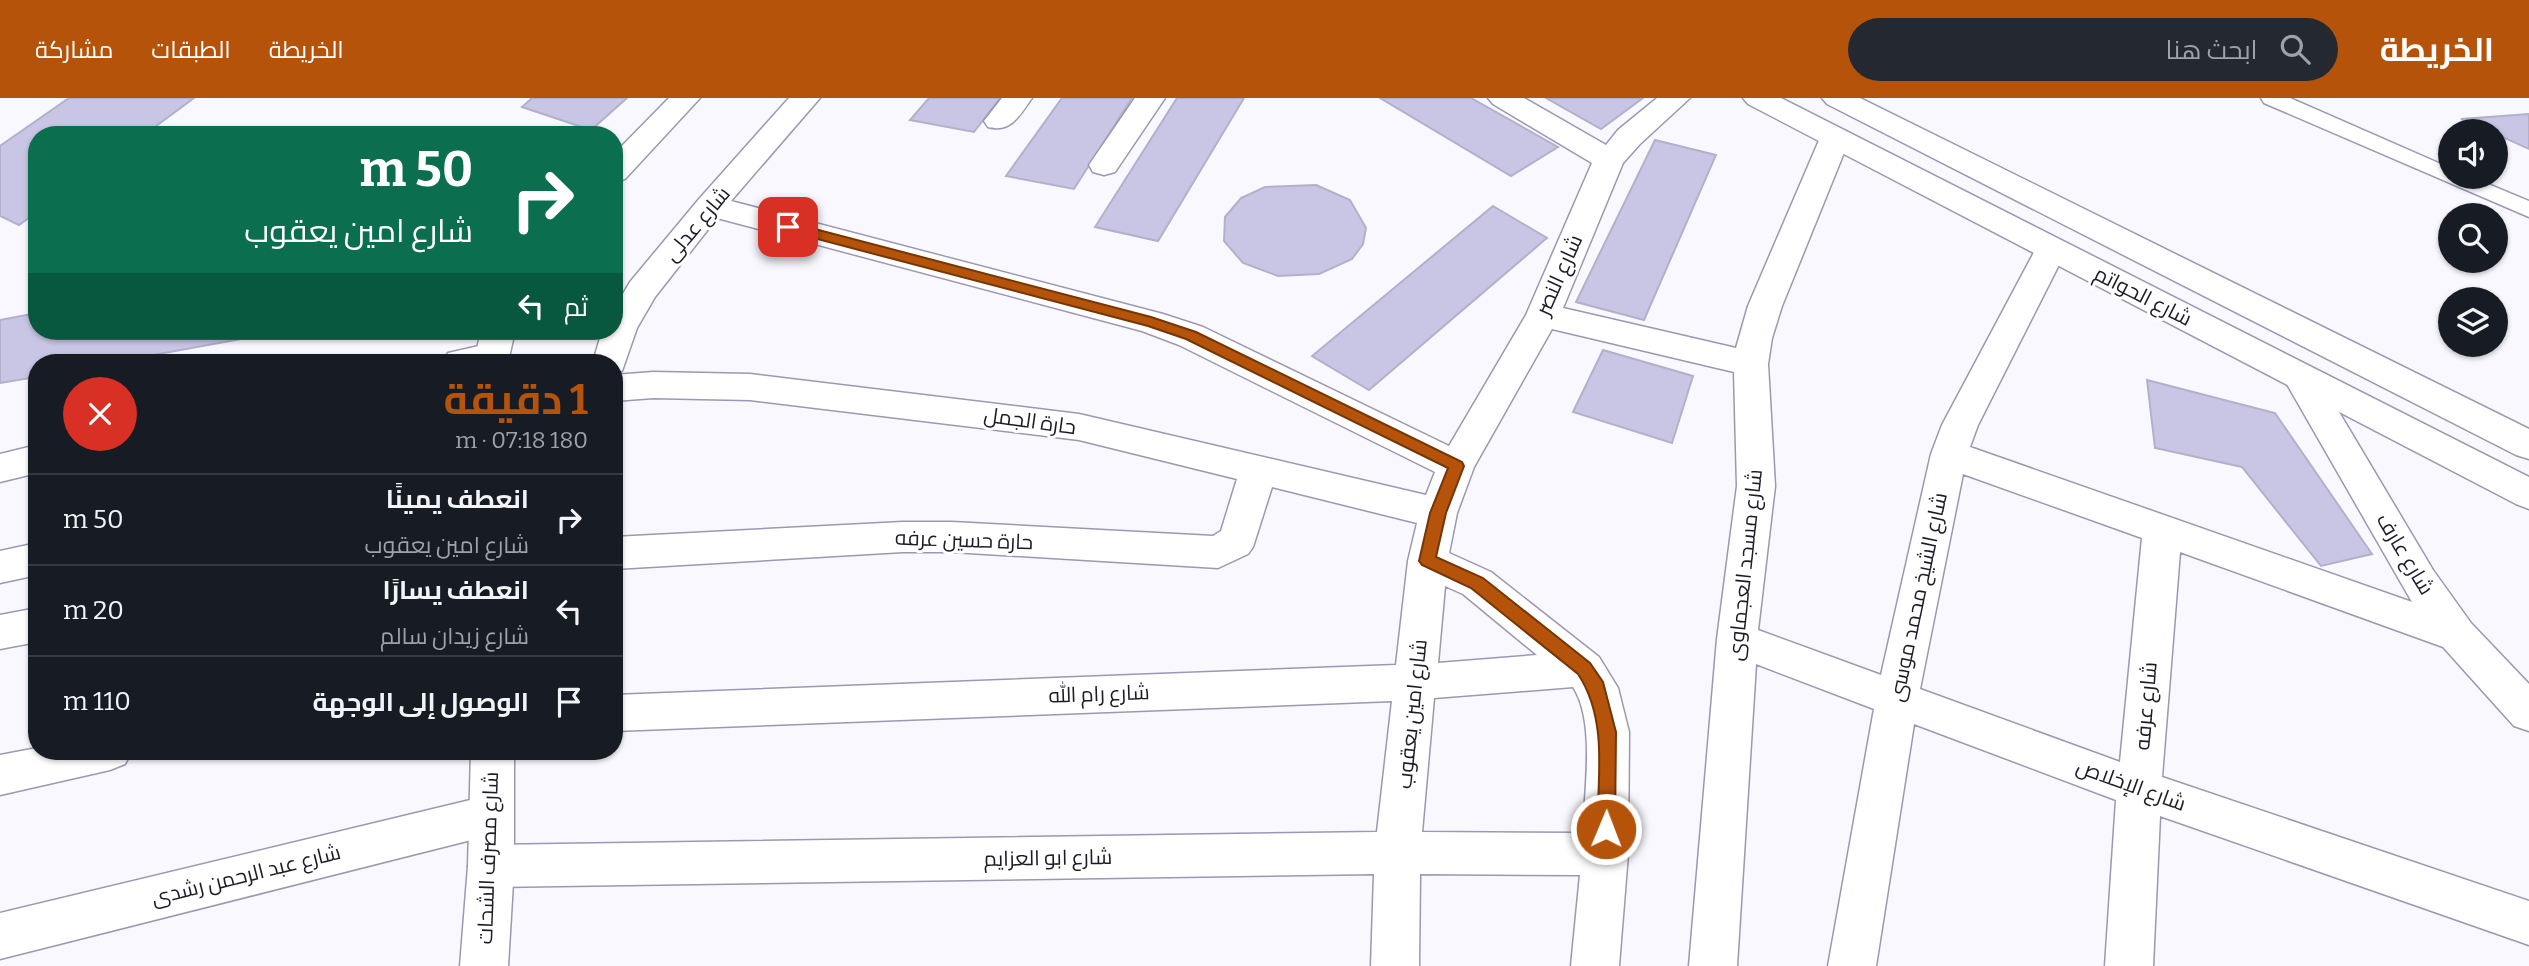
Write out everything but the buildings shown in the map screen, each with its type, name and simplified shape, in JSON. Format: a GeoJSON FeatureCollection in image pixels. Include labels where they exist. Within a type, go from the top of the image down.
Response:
{"type":"FeatureCollection","features":[{"type":"Feature","properties":{"kind":"street"},"geometry":{"type":"LineString","coordinates":[[623,163],[685,98]]}},
{"type":"Feature","properties":{"kind":"street","name":"شارع عدلى"},"geometry":{"type":"LineString","coordinates":[[623,323],[631,308],[710,206],[805,98]]}},
{"type":"Feature","properties":{"kind":"street"},"geometry":{"type":"LineString","coordinates":[[999,121],[1017,98]]}},
{"type":"Feature","properties":{"kind":"street"},"geometry":{"type":"LineString","coordinates":[[1104,165],[1150,98]]}},
{"type":"Feature","properties":{"kind":"street"},"geometry":{"type":"LineString","coordinates":[[1503,98],[1609,160]]}},
{"type":"Feature","properties":{"kind":"street","name":"شارع النصر"},"geometry":{"type":"LineString","coordinates":[[1456,466],[1543,314],[1609,160],[1629,137],[1675,98]]}},
{"type":"Feature","properties":{"kind":"street","name":"شارع الحواتم"},"geometry":{"type":"LineString","coordinates":[[1758,98],[2529,494]]}},
{"type":"Feature","properties":{"kind":"street","name":"شارع الحواتم"},"geometry":{"type":"LineString","coordinates":[[1837,98],[2529,445]]}},
{"type":"Feature","properties":{"kind":"street","name":"شارع مسجد العجماوى"},"geometry":{"type":"LineString","coordinates":[[1713,966],[1737,639],[1756,486],[1751,364],[1755,338],[1765,306],[1835,138]]}},
{"type":"Feature","properties":{"kind":"street"},"geometry":{"type":"LineString","coordinates":[[710,206],[1151,322],[1191,336],[1456,466]]}},
{"type":"Feature","properties":{"kind":"street","name":"شارع الشيخ محمد موسى"},"geometry":{"type":"LineString","coordinates":[[1852,966],[1897,699],[1950,454],[1961,425],[2051,249]]}},
{"type":"Feature","properties":{"kind":"street"},"geometry":{"type":"LineString","coordinates":[[1543,314],[1751,364]]}},
{"type":"Feature","properties":{"kind":"street","name":"شارع عارف"},"geometry":{"type":"LineString","coordinates":[[2302,379],[2419,581],[2457,635],[2529,713]]}},
{"type":"Feature","properties":{"kind":"street","name":"حارة الجمل"},"geometry":{"type":"LineString","coordinates":[[623,387],[667,385],[750,387],[1079,427],[1438,513]]}},
{"type":"Feature","properties":{"kind":"street"},"geometry":{"type":"LineString","coordinates":[[1950,454],[2457,635]]}},
{"type":"Feature","properties":{"kind":"street"},"geometry":{"type":"LineString","coordinates":[[0,468],[28,461]]}},
{"type":"Feature","properties":{"kind":"street","name":"شارع امين يعقوب"},"geometry":{"type":"LineString","coordinates":[[1395,966],[1396,853],[1427,561],[1438,513],[1456,466]]}},
{"type":"Feature","properties":{"kind":"street","name":"حارة حسين عرفه"},"geometry":{"type":"LineString","coordinates":[[623,553],[903,537],[952,537],[1218,552],[1234,543],[1238,536],[1258,470]]}},
{"type":"Feature","properties":{"kind":"street","name":"شارع عرفه"},"geometry":{"type":"LineString","coordinates":[[2129,966],[2139,789],[2162,530]]}},
{"type":"Feature","properties":{"kind":"street"},"geometry":{"type":"LineString","coordinates":[[0,567],[28,561]]}},
{"type":"Feature","properties":{"kind":"street"},"geometry":{"type":"LineString","coordinates":[[1427,561],[1477,583],[1584,668],[1597,688],[1608,732],[1605,854],[1595,966]]}},
{"type":"Feature","properties":{"kind":"street"},"geometry":{"type":"LineString","coordinates":[[0,632],[28,627]]}},
{"type":"Feature","properties":{"kind":"street","name":"شارع الإخلاص"},"geometry":{"type":"LineString","coordinates":[[1737,639],[2139,789],[2529,923]]}},
{"type":"Feature","properties":{"kind":"street","name":"شارع رام الله"},"geometry":{"type":"LineString","coordinates":[[623,713],[1416,682],[1584,668]]}},
{"type":"Feature","properties":{"kind":"street"},"geometry":{"type":"LineString","coordinates":[[0,775],[69,760]]}},
{"type":"Feature","properties":{"kind":"street","name":"شارع مصرف الشحات"},"geometry":{"type":"LineString","coordinates":[[484,966],[491,866],[492,760]]}},
{"type":"Feature","properties":{"kind":"street","name":"شارع عبد الرحمن رشدى"},"geometry":{"type":"LineString","coordinates":[[0,936],[491,814]]}},
{"type":"Feature","properties":{"kind":"street","name":"شارع ابو العزايم"},"geometry":{"type":"LineString","coordinates":[[491,866],[1396,853],[1605,854]]}},
{"type":"Feature","properties":{"kind":"lane"},"geometry":{"type":"LineString","coordinates":[[2272,98],[2438,170]]}},
{"type":"Feature","properties":{"kind":"lane"},"geometry":{"type":"LineString","coordinates":[[2481,189],[2529,210]]}},
{"type":"Feature","properties":{"kind":"route"},"geometry":{"type":"LineString","coordinates":[[788,227],[1151,322],[1191,336],[1456,466],[1438,513],[1427,561],[1477,583],[1584,668],[1597,688],[1608,732],[1606,829]]}}]}
